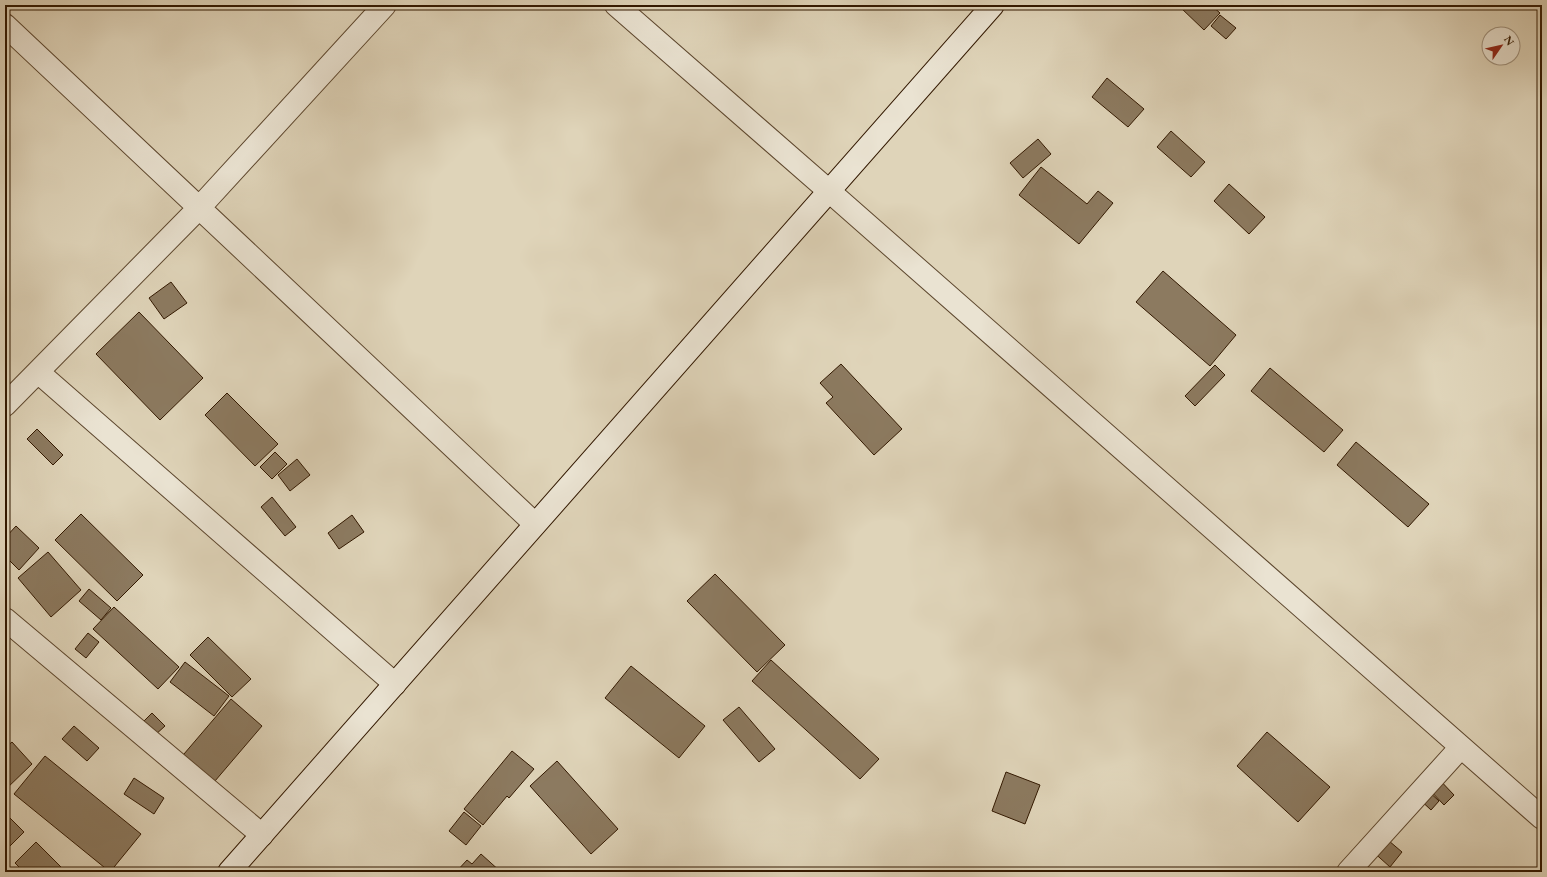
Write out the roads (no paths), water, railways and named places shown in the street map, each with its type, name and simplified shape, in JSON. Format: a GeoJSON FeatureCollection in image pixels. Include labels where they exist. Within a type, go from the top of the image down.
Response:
{"type":"FeatureCollection","features":[{"type":"Feature","properties":{"kind":"street"},"geometry":{"type":"LineString","coordinates":[[5,405],[199,208],[385,5]]}},
{"type":"Feature","properties":{"kind":"street"},"geometry":{"type":"LineString","coordinates":[[616,5],[1542,818]]}},
{"type":"Feature","properties":{"kind":"street"},"geometry":{"type":"LineString","coordinates":[[229,872],[993,5]]}},
{"type":"Feature","properties":{"kind":"street"},"geometry":{"type":"LineString","coordinates":[[5,25],[535,524]]}},
{"type":"Feature","properties":{"kind":"street"},"geometry":{"type":"LineString","coordinates":[[38,372],[395,684]]}},
{"type":"Feature","properties":{"kind":"street"},"geometry":{"type":"LineString","coordinates":[[5,620],[262,835]]}},
{"type":"Feature","properties":{"kind":"street"},"geometry":{"type":"LineString","coordinates":[[1348,872],[1461,747]]}}]}
